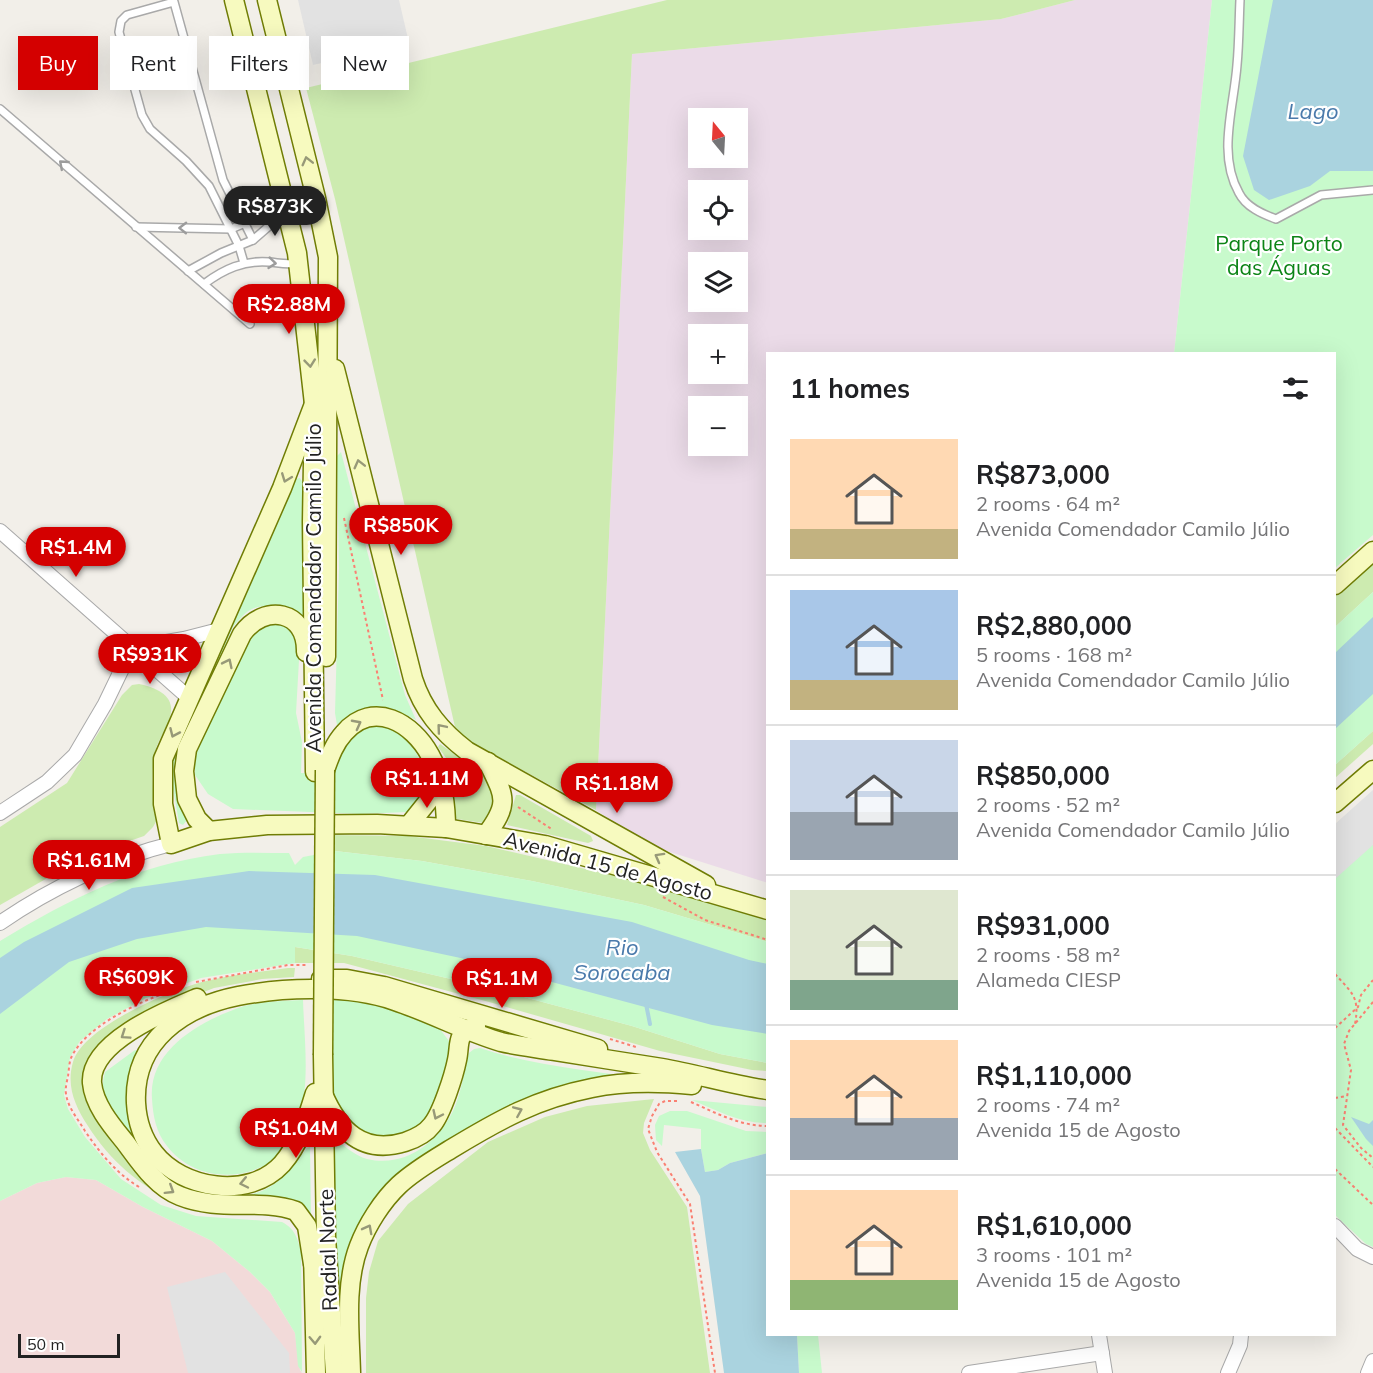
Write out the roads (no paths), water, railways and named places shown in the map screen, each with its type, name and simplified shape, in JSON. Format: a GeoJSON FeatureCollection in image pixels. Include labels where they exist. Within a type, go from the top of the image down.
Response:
{"type":"FeatureCollection","features":[{"type":"Feature","properties":{"kind":"main road","name":"Avenida Comendador Camilo Júlio"},"geometry":{"type":"LineString","coordinates":[[234,0],[286,205],[298,263],[314,404],[312,534],[315,742],[320,771]]}},
{"type":"Feature","properties":{"kind":"main road","name":"Avenida Comendador Camilo Júlio"},"geometry":{"type":"LineString","coordinates":[[267,0],[316,198],[328,257],[329,344],[320,771]]}},
{"type":"Feature","properties":{"kind":"main road"},"geometry":{"type":"LineString","coordinates":[[329,344],[419,698],[446,735],[466,750],[673,865],[727,898]]}},
{"type":"Feature","properties":{"kind":"main road","name":"Avenida Comendador Camilo Júlio"},"geometry":{"type":"LineString","coordinates":[[176,843],[163,804],[163,759],[282,488],[314,404]]}},
{"type":"Feature","properties":{"kind":"main road"},"geometry":{"type":"LineString","coordinates":[[1336,584],[1373,552]]}},
{"type":"Feature","properties":{"kind":"main road"},"geometry":{"type":"LineString","coordinates":[[209,831],[197,819],[187,799],[184,771],[187,749],[242,634],[249,624],[260,617],[281,615],[292,619],[301,628],[306,646],[305,695],[315,742]]}},
{"type":"Feature","properties":{"kind":"main road"},"geometry":{"type":"LineString","coordinates":[[320,771],[345,730],[361,720],[377,716],[388,717],[410,729],[430,754],[446,808],[446,828]]}},
{"type":"Feature","properties":{"kind":"main road"},"geometry":{"type":"LineString","coordinates":[[486,835],[500,814],[504,798],[488,762]]}},
{"type":"Feature","properties":{"kind":"main road"},"geometry":{"type":"LineString","coordinates":[[1336,802],[1373,770]]}},
{"type":"Feature","properties":{"kind":"main road","name":"Radial Norte"},"geometry":{"type":"LineString","coordinates":[[316,1373],[313,1264],[320,1055],[320,771]]}},
{"type":"Feature","properties":{"kind":"main road"},"geometry":{"type":"LineString","coordinates":[[409,825],[441,785]]}},
{"type":"Feature","properties":{"kind":"main road"},"geometry":{"type":"LineString","coordinates":[[176,843],[189,833],[193,812]]}},
{"type":"Feature","properties":{"kind":"main road","name":"Avenida 15 de Agosto"},"geometry":{"type":"LineString","coordinates":[[176,843],[209,831],[267,825],[409,825],[446,828],[545,846],[766,909]]}},
{"type":"Feature","properties":{"kind":"main road"},"geometry":{"type":"LineString","coordinates":[[313,1264],[307,1226],[296,1211],[267,1206],[211,1205],[197,1202],[176,1195],[150,1174],[108,1121],[97,1099],[92,1082],[96,1067],[107,1048],[165,1012],[208,993],[287,979],[347,979],[384,986],[660,1068]]}},
{"type":"Feature","properties":{"kind":"main road"},"geometry":{"type":"LineString","coordinates":[[319,1094],[303,1132],[280,1166],[254,1181],[225,1186],[194,1182],[167,1167],[146,1141],[136,1111],[136,1082],[147,1052],[175,1022],[223,999],[294,989],[335,990],[391,1000],[502,1042],[660,1068],[766,1090]]}},
{"type":"Feature","properties":{"kind":"main road"},"geometry":{"type":"LineString","coordinates":[[443,1020],[453,1034],[457,1061]]}},
{"type":"Feature","properties":{"kind":"main road"},"geometry":{"type":"LineString","coordinates":[[319,1094],[345,1131],[376,1146],[394,1145],[415,1138],[432,1125],[443,1102],[457,1061],[460,1039],[467,1030],[489,1025],[513,1030],[543,1032]]}},
{"type":"Feature","properties":{"kind":"main road"},"geometry":{"type":"LineString","coordinates":[[351,1373],[350,1285],[359,1246],[379,1208],[398,1186],[421,1168],[505,1117],[545,1100],[594,1087],[668,1083],[766,1090]]}},
{"type":"Feature","properties":{"kind":"main road","name":"Radial Norte"},"geometry":{"type":"LineString","coordinates":[[319,1094],[335,1373]]}},
{"type":"Feature","properties":{"kind":"street"},"geometry":{"type":"LineString","coordinates":[[0,531],[189,698]]}},
{"type":"Feature","properties":{"kind":"street"},"geometry":{"type":"LineString","coordinates":[[132,648],[219,630]]}},
{"type":"Feature","properties":{"kind":"street"},"geometry":{"type":"LineString","coordinates":[[0,813],[47,782],[75,756],[105,704],[132,648]]}},
{"type":"Feature","properties":{"kind":"street","name":"Avenida 15 de Agosto"},"geometry":{"type":"LineString","coordinates":[[0,923],[69,882],[154,848],[176,843]]}},
{"type":"Feature","properties":{"kind":"street"},"geometry":{"type":"LineString","coordinates":[[1336,1227],[1357,1249],[1373,1257]]}},
{"type":"Feature","properties":{"kind":"street"},"geometry":{"type":"LineString","coordinates":[[1100,1336],[1105,1373]]}},
{"type":"Feature","properties":{"kind":"street"},"geometry":{"type":"LineString","coordinates":[[1228,1373],[1240,1345],[1241,1336]]}},
{"type":"Feature","properties":{"kind":"street"},"geometry":{"type":"LineString","coordinates":[[969,1373],[1102,1353]]}},
{"type":"Feature","properties":{"kind":"street"},"geometry":{"type":"LineString","coordinates":[[1368,1373],[1373,1361]]}},
{"type":"Feature","properties":{"kind":"lane"},"geometry":{"type":"LineString","coordinates":[[1240,0],[1237,66],[1229,125],[1228,164],[1239,195],[1257,211],[1276,219],[1321,195],[1373,190]]}},
{"type":"Feature","properties":{"kind":"lane"},"geometry":{"type":"LineString","coordinates":[[244,263],[239,246],[209,186],[186,161],[150,129],[142,115],[119,32],[121,21],[127,15],[174,2],[224,180],[253,240]]}},
{"type":"Feature","properties":{"kind":"lane"},"geometry":{"type":"LineString","coordinates":[[0,109],[249,324]]}},
{"type":"Feature","properties":{"kind":"lane"},"geometry":{"type":"LineString","coordinates":[[209,186],[224,180]]}},
{"type":"Feature","properties":{"kind":"lane"},"geometry":{"type":"LineString","coordinates":[[189,271],[206,260],[253,240],[268,227],[286,205]]}},
{"type":"Feature","properties":{"kind":"lane"},"geometry":{"type":"LineString","coordinates":[[136,226],[231,229],[245,223]]}},
{"type":"Feature","properties":{"kind":"lane"},"geometry":{"type":"LineString","coordinates":[[204,284],[219,272],[244,263],[268,262],[286,265],[298,263]]}},
{"type":"Feature","properties":{"kind":"water","name":"Lago"},"geometry":{"type":"Polygon","coordinates":[[[1273,0],[1373,0],[1373,171],[1330,171],[1310,186],[1269,200],[1254,190],[1243,156],[1273,0]]]}},
{"type":"Feature","properties":{"kind":"water"},"geometry":{"type":"Polygon","coordinates":[[[1373,617],[1373,694],[1336,728],[1336,652],[1373,617]]]}},
{"type":"Feature","properties":{"kind":"water","name":"Rio Sorocaba"},"geometry":{"type":"Polygon","coordinates":[[[249,871],[375,875],[632,922],[766,964],[766,1034],[712,1025],[470,960],[357,936],[206,927],[137,939],[69,962],[0,1014],[0,958],[24,942],[132,888],[249,871]]]}},
{"type":"Feature","properties":{"kind":"water"},"geometry":{"type":"Polygon","coordinates":[[[1351,1117],[1369,1124],[1373,1120],[1373,1146],[1366,1139],[1351,1117]]]}},
{"type":"Feature","properties":{"kind":"water"},"geometry":{"type":"Polygon","coordinates":[[[701,1149],[705,1172],[718,1170],[730,1163],[766,1154],[766,1336],[797,1336],[799,1373],[724,1373],[700,1196],[675,1152],[701,1149]]]}},
{"type":"Feature","properties":{"kind":"waterway"},"geometry":{"type":"LineString","coordinates":[[646,1004],[650,1024]]}},
{"type":"Feature","properties":{"kind":"park label","name":"Parque Porto das Águas"},"geometry":{"type":"Point","coordinates":[1279,256]}}]}
